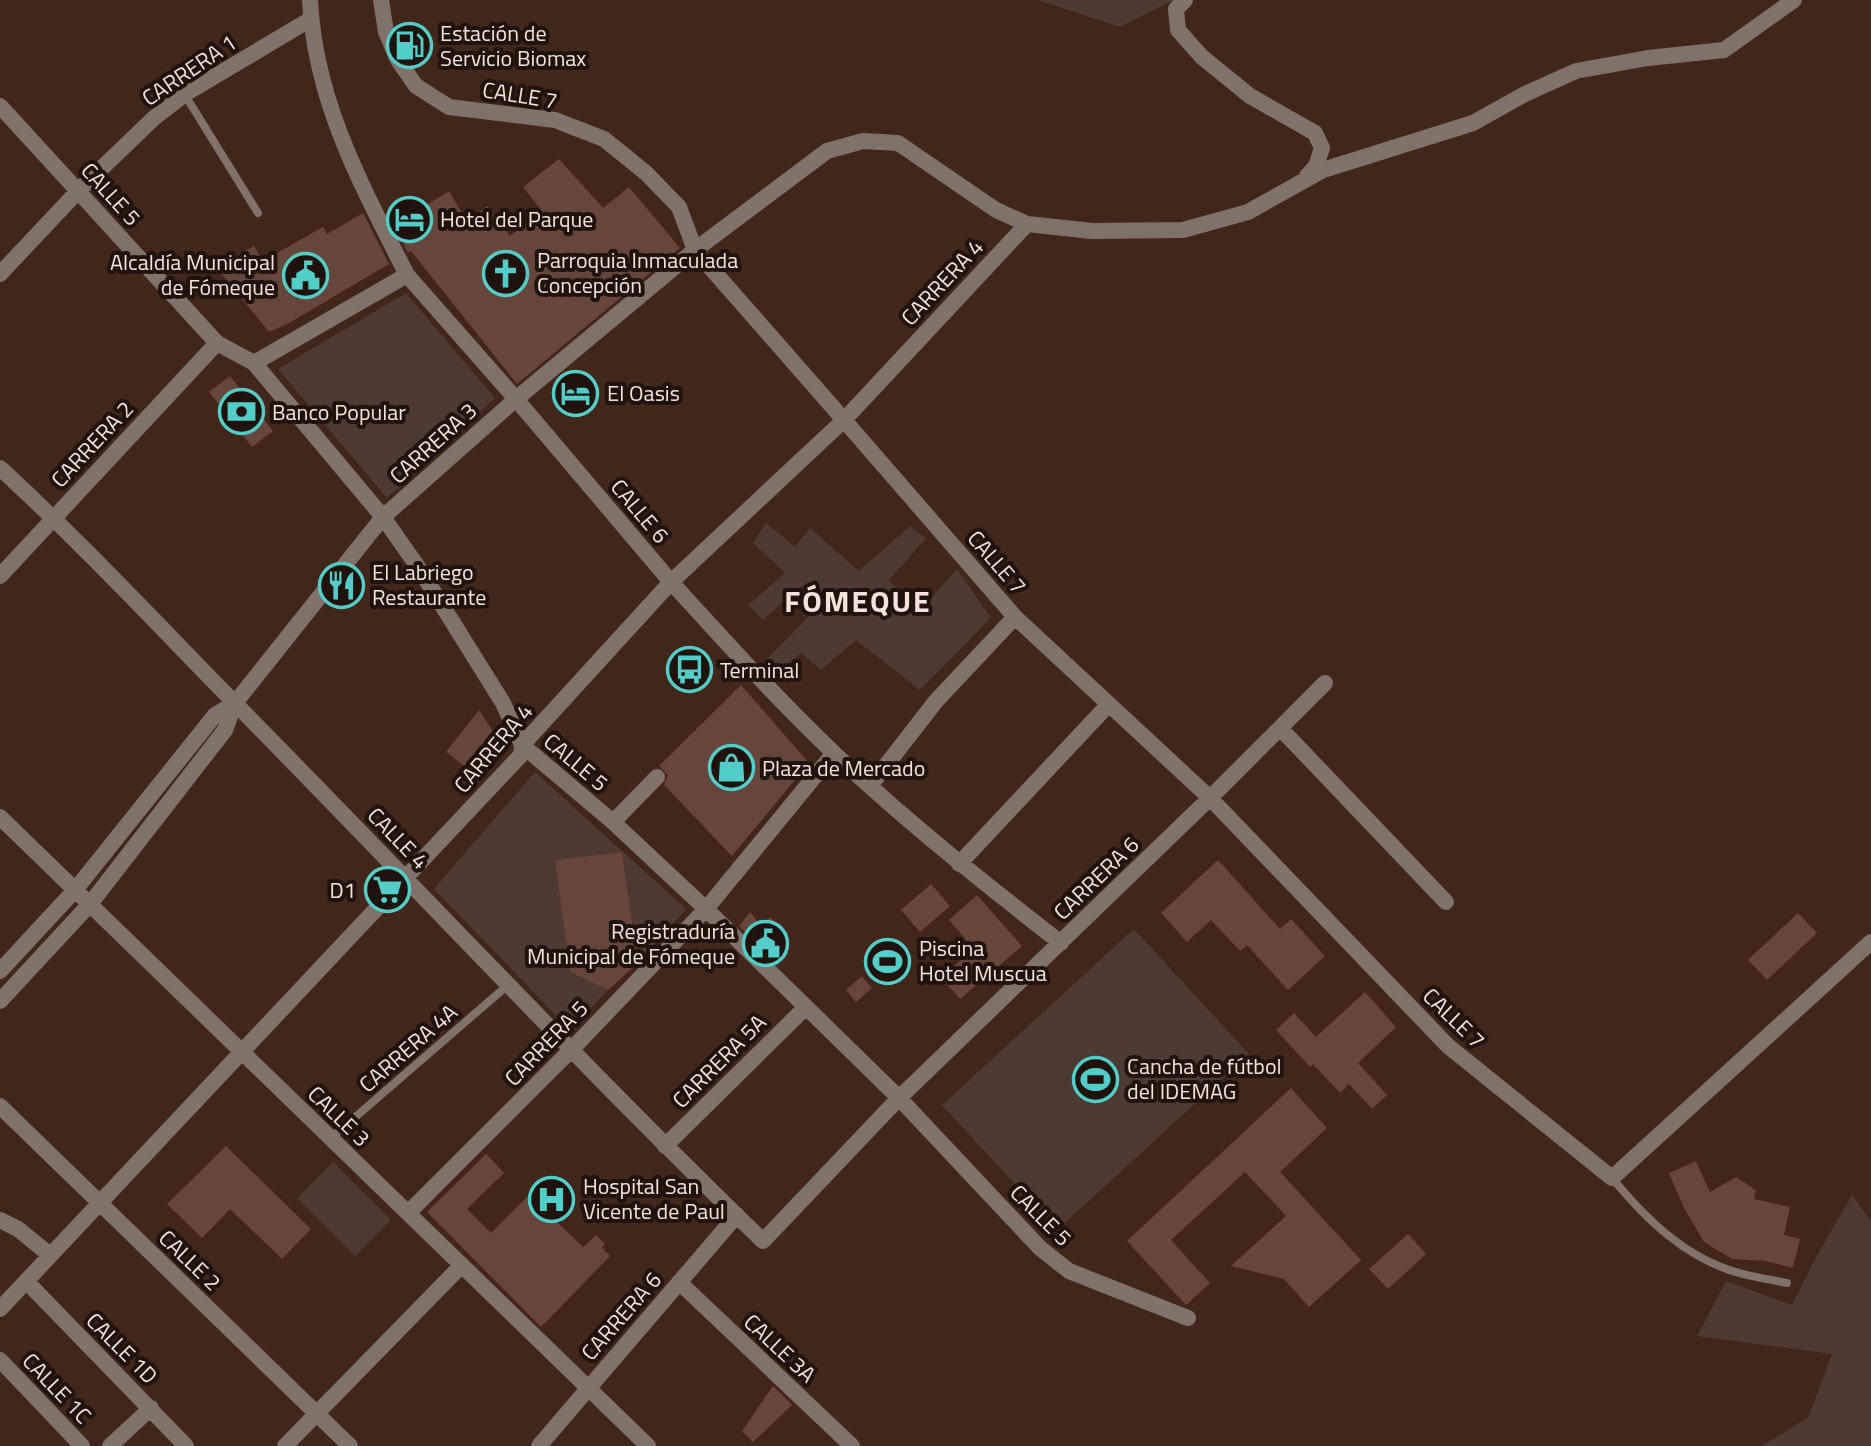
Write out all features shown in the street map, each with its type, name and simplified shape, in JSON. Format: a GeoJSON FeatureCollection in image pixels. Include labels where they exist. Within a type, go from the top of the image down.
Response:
{"type":"FeatureCollection","features":[{"type":"Feature","properties":{"kind":"street","name":"CALLE 6"},"geometry":{"type":"LineString","coordinates":[[310,0],[321,82],[350,161],[407,275],[750,670],[870,786],[959,864],[1061,943]]}},
{"type":"Feature","properties":{"kind":"street"},"geometry":{"type":"LineString","coordinates":[[1185,0],[1176,9],[1178,30],[1202,57],[1250,96],[1315,133],[1322,148],[1316,166],[1301,183]]}},
{"type":"Feature","properties":{"kind":"street","name":"CARRERA 3"},"geometry":{"type":"LineString","coordinates":[[0,1001],[90,904],[225,730],[235,703],[383,517],[516,399],[695,250],[827,151],[863,141],[898,143],[996,210],[1027,224],[1092,231],[1183,230],[1248,212],[1323,170],[1473,123],[1525,94],[1576,71],[1648,58],[1724,50],[1794,0]]}},
{"type":"Feature","properties":{"kind":"street","name":"CALLE 7"},"geometry":{"type":"LineString","coordinates":[[380,1],[386,32],[398,60],[416,86],[449,107],[555,120],[604,139],[646,173],[679,207],[695,250],[1015,617],[1210,798],[1448,1046],[1612,1178]]}},
{"type":"Feature","properties":{"kind":"street","name":"CARRERA 1"},"geometry":{"type":"LineString","coordinates":[[0,274],[79,190],[154,118],[185,94],[311,19]]}},
{"type":"Feature","properties":{"kind":"street","name":"CALLE 5"},"geometry":{"type":"LineString","coordinates":[[0,106],[217,343],[254,363],[383,517],[503,703],[522,745],[613,822],[706,909],[899,1098],[1040,1248],[1069,1271],[1188,1318]]}},
{"type":"Feature","properties":{"kind":"street","name":"CARRERA 4"},"geometry":{"type":"LineString","coordinates":[[0,1309],[521,755],[522,745],[671,582],[844,420],[1027,224]]}},
{"type":"Feature","properties":{"kind":"street"},"geometry":{"type":"LineString","coordinates":[[254,363],[407,275]]}},
{"type":"Feature","properties":{"kind":"street","name":"CARRERA 2"},"geometry":{"type":"LineString","coordinates":[[0,576],[217,343]]}},
{"type":"Feature","properties":{"kind":"street","name":"CALLE 4"},"geometry":{"type":"LineString","coordinates":[[0,468],[54,518],[665,1146],[763,1241]]}},
{"type":"Feature","properties":{"kind":"street"},"geometry":{"type":"LineString","coordinates":[[870,786],[936,701],[1015,617]]}},
{"type":"Feature","properties":{"kind":"street","name":"CARRERA 6"},"geometry":{"type":"LineString","coordinates":[[763,1241],[899,1098],[1325,683]]}},
{"type":"Feature","properties":{"kind":"street","name":"CARRERA 3"},"geometry":{"type":"LineString","coordinates":[[0,971],[75,890],[215,715],[235,703]]}},
{"type":"Feature","properties":{"kind":"street"},"geometry":{"type":"LineString","coordinates":[[959,864],[1109,704]]}},
{"type":"Feature","properties":{"kind":"street"},"geometry":{"type":"LineString","coordinates":[[1280,728],[1446,902]]}},
{"type":"Feature","properties":{"kind":"street","name":"CARRERA 5"},"geometry":{"type":"LineString","coordinates":[[408,1213],[706,909],[834,753]]}},
{"type":"Feature","properties":{"kind":"street"},"geometry":{"type":"LineString","coordinates":[[613,822],[657,777]]}},
{"type":"Feature","properties":{"kind":"street","name":"CALLE 3"},"geometry":{"type":"LineString","coordinates":[[0,817],[648,1446]]}},
{"type":"Feature","properties":{"kind":"street"},"geometry":{"type":"LineString","coordinates":[[1612,1178],[1871,942]]}},
{"type":"Feature","properties":{"kind":"street","name":"CARRERA 5A"},"geometry":{"type":"LineString","coordinates":[[665,1146],[805,1008]]}},
{"type":"Feature","properties":{"kind":"street","name":"CALLE 2"},"geometry":{"type":"LineString","coordinates":[[0,1106],[350,1446]]}},
{"type":"Feature","properties":{"kind":"street","name":"CARRERA 6"},"geometry":{"type":"LineString","coordinates":[[539,1446],[737,1215]]}},
{"type":"Feature","properties":{"kind":"street"},"geometry":{"type":"LineString","coordinates":[[3,1227],[50,1255]]}},
{"type":"Feature","properties":{"kind":"street"},"geometry":{"type":"LineString","coordinates":[[285,1446],[462,1265]]}},
{"type":"Feature","properties":{"kind":"street","name":"CALLE 1D"},"geometry":{"type":"LineString","coordinates":[[26,1281],[186,1446]]}},
{"type":"Feature","properties":{"kind":"street","name":"CALLE 3A"},"geometry":{"type":"LineString","coordinates":[[679,1282],[852,1446]]}},
{"type":"Feature","properties":{"kind":"street","name":"CALLE 1C"},"geometry":{"type":"LineString","coordinates":[[0,1360],[82,1446]]}},
{"type":"Feature","properties":{"kind":"street"},"geometry":{"type":"LineString","coordinates":[[110,1446],[151,1408]]}},
{"type":"Feature","properties":{"kind":"lane"},"geometry":{"type":"LineString","coordinates":[[185,94],[258,213]]}},
{"type":"Feature","properties":{"kind":"lane","name":"CARRERA 4A"},"geometry":{"type":"LineString","coordinates":[[331,1138],[508,985]]}},
{"type":"Feature","properties":{"kind":"lane"},"geometry":{"type":"LineString","coordinates":[[1612,1178],[1646,1218],[1688,1250],[1736,1272],[1787,1283]]}},
{"type":"Feature","properties":{"kind":"shaded area"},"geometry":{"type":"Polygon","coordinates":[[[1038,0],[1174,0],[1120,27],[1038,0]]]}},
{"type":"Feature","properties":{"kind":"shaded area"},"geometry":{"type":"Polygon","coordinates":[[[406,293],[495,398],[387,498],[278,369],[406,293]]]}},
{"type":"Feature","properties":{"kind":"shaded area"},"geometry":{"type":"Polygon","coordinates":[[[766,523],[795,547],[810,528],[859,571],[910,526],[926,538],[889,580],[919,611],[957,569],[991,618],[920,690],[856,640],[821,670],[801,653],[777,673],[763,663],[820,605],[801,586],[763,620],[748,605],[785,573],[753,543],[766,523]]]}},
{"type":"Feature","properties":{"kind":"shaded area"},"geometry":{"type":"Polygon","coordinates":[[[535,772],[686,909],[638,963],[622,852],[555,860],[570,972],[608,990],[570,1030],[434,889],[535,772]]]}},
{"type":"Feature","properties":{"kind":"shaded area","name":"Cancha de fútbol del IDEMAG"},"geometry":{"type":"Polygon","coordinates":[[[1134,929],[1249,1054],[1057,1230],[942,1105],[1134,929]]]}},
{"type":"Feature","properties":{"kind":"shaded area"},"geometry":{"type":"Polygon","coordinates":[[[333,1162],[391,1220],[355,1256],[297,1198],[333,1162]]]}},
{"type":"Feature","properties":{"kind":"shaded area"},"geometry":{"type":"Polygon","coordinates":[[[1852,1195],[1871,1221],[1871,1446],[1762,1446],[1808,1418],[1832,1354],[1697,1336],[1726,1281],[1792,1305],[1852,1195]]]}},
{"type":"Feature","properties":{"kind":"building"},"geometry":{"type":"Polygon","coordinates":[[[559,159],[603,208],[629,187],[680,248],[517,384],[411,251],[408,253],[394,225],[449,191],[467,222],[487,206],[510,236],[542,211],[523,187],[559,159]]]}},
{"type":"Feature","properties":{"kind":"building"},"geometry":{"type":"Polygon","coordinates":[[[363,213],[389,264],[269,332],[216,267],[254,246],[263,261],[323,227],[327,234],[363,213]]]}},
{"type":"Feature","properties":{"kind":"building","name":"Banco Popular"},"geometry":{"type":"Polygon","coordinates":[[[230,376],[273,431],[252,447],[209,392],[230,376]]]}},
{"type":"Feature","properties":{"kind":"building","name":"Plaza de Mercado"},"geometry":{"type":"Polygon","coordinates":[[[741,685],[809,763],[732,856],[664,785],[668,775],[659,766],[741,685]]]}},
{"type":"Feature","properties":{"kind":"building"},"geometry":{"type":"Polygon","coordinates":[[[479,710],[503,747],[479,778],[446,752],[479,710]]]}},
{"type":"Feature","properties":{"kind":"building"},"geometry":{"type":"Polygon","coordinates":[[[622,852],[638,963],[608,990],[570,972],[555,860],[622,852]]]}},
{"type":"Feature","properties":{"kind":"building"},"geometry":{"type":"Polygon","coordinates":[[[1218,860],[1280,929],[1291,919],[1325,956],[1288,990],[1247,945],[1240,951],[1211,920],[1187,942],[1161,913],[1218,860]]]}},
{"type":"Feature","properties":{"kind":"building"},"geometry":{"type":"Polygon","coordinates":[[[931,884],[950,906],[920,932],[901,910],[931,884]]]}},
{"type":"Feature","properties":{"kind":"building"},"geometry":{"type":"Polygon","coordinates":[[[977,895],[1022,946],[960,999],[941,977],[974,949],[949,920],[977,895]]]}},
{"type":"Feature","properties":{"kind":"building","name":"Registraduría Municipal de Fómeque"},"geometry":{"type":"Polygon","coordinates":[[[750,912],[762,927],[770,917],[788,933],[768,954],[739,926],[750,912]]]}},
{"type":"Feature","properties":{"kind":"building"},"geometry":{"type":"Polygon","coordinates":[[[1798,913],[1817,933],[1767,980],[1748,960],[1798,913]]]}},
{"type":"Feature","properties":{"kind":"building"},"geometry":{"type":"Polygon","coordinates":[[[862,976],[872,988],[856,1002],[846,990],[862,976]]]}},
{"type":"Feature","properties":{"kind":"building"},"geometry":{"type":"Polygon","coordinates":[[[1365,992],[1396,1027],[1358,1063],[1387,1095],[1372,1109],[1349,1084],[1340,1093],[1313,1064],[1310,1067],[1276,1030],[1294,1013],[1316,1037],[1365,992]]]}},
{"type":"Feature","properties":{"kind":"building"},"geometry":{"type":"Polygon","coordinates":[[[1291,1088],[1327,1128],[1280,1172],[1361,1260],[1309,1307],[1284,1279],[1231,1266],[1286,1216],[1245,1172],[1171,1240],[1210,1283],[1186,1305],[1127,1241],[1291,1088]]]}},
{"type":"Feature","properties":{"kind":"building"},"geometry":{"type":"Polygon","coordinates":[[[226,1146],[311,1229],[282,1259],[230,1209],[202,1238],[167,1204],[226,1146]]]}},
{"type":"Feature","properties":{"kind":"building"},"geometry":{"type":"Polygon","coordinates":[[[486,1154],[504,1173],[467,1209],[491,1233],[529,1195],[583,1247],[596,1235],[605,1244],[602,1247],[610,1256],[541,1327],[427,1212],[486,1154]]]}},
{"type":"Feature","properties":{"kind":"building"},"geometry":{"type":"Polygon","coordinates":[[[1696,1161],[1710,1192],[1736,1177],[1756,1190],[1754,1199],[1790,1207],[1784,1235],[1800,1239],[1793,1268],[1766,1261],[1732,1259],[1704,1242],[1684,1208],[1669,1173],[1696,1161]]]}},
{"type":"Feature","properties":{"kind":"building"},"geometry":{"type":"Polygon","coordinates":[[[1408,1234],[1426,1254],[1388,1289],[1369,1269],[1408,1234]]]}},
{"type":"Feature","properties":{"kind":"building"},"geometry":{"type":"Polygon","coordinates":[[[773,1386],[792,1405],[753,1442],[742,1431],[773,1386]]]}},
{"type":"Feature","properties":{"kind":"place","name":"Estación de Servicio Biomax"},"geometry":{"type":"Point","coordinates":[409,46]}},
{"type":"Feature","properties":{"kind":"place","name":"Hotel del Parque"},"geometry":{"type":"Point","coordinates":[409,219]}},
{"type":"Feature","properties":{"kind":"place","name":"Parroquia Inmaculada Concepción"},"geometry":{"type":"Point","coordinates":[506,273]}},
{"type":"Feature","properties":{"kind":"place","name":"Alcaldía Municipal de Fómeque"},"geometry":{"type":"Point","coordinates":[306,275]}},
{"type":"Feature","properties":{"kind":"place","name":"El Oasis"},"geometry":{"type":"Point","coordinates":[576,393]}},
{"type":"Feature","properties":{"kind":"place","name":"Banco Popular"},"geometry":{"type":"Point","coordinates":[241,412]}},
{"type":"Feature","properties":{"kind":"place","name":"El Labriego Restaurante"},"geometry":{"type":"Point","coordinates":[341,585]}},
{"type":"Feature","properties":{"kind":"place","name":"Terminal"},"geometry":{"type":"Point","coordinates":[689,670]}},
{"type":"Feature","properties":{"kind":"place","name":"Plaza de Mercado"},"geometry":{"type":"Point","coordinates":[731,768]}},
{"type":"Feature","properties":{"kind":"place","name":"D1"},"geometry":{"type":"Point","coordinates":[387,890]}},
{"type":"Feature","properties":{"kind":"place","name":"Registraduría Municipal de Fómeque"},"geometry":{"type":"Point","coordinates":[766,944]}},
{"type":"Feature","properties":{"kind":"place","name":"Piscina Hotel Muscua"},"geometry":{"type":"Point","coordinates":[888,961]}},
{"type":"Feature","properties":{"kind":"place","name":"Cancha de fútbol del IDEMAG"},"geometry":{"type":"Point","coordinates":[1096,1079]}},
{"type":"Feature","properties":{"kind":"place","name":"Hospital San Vicente de Paul"},"geometry":{"type":"Point","coordinates":[552,1199]}},
{"type":"Feature","properties":{"kind":"district","name":"FÓMEQUE"},"geometry":{"type":"Point","coordinates":[858,602]}}]}
